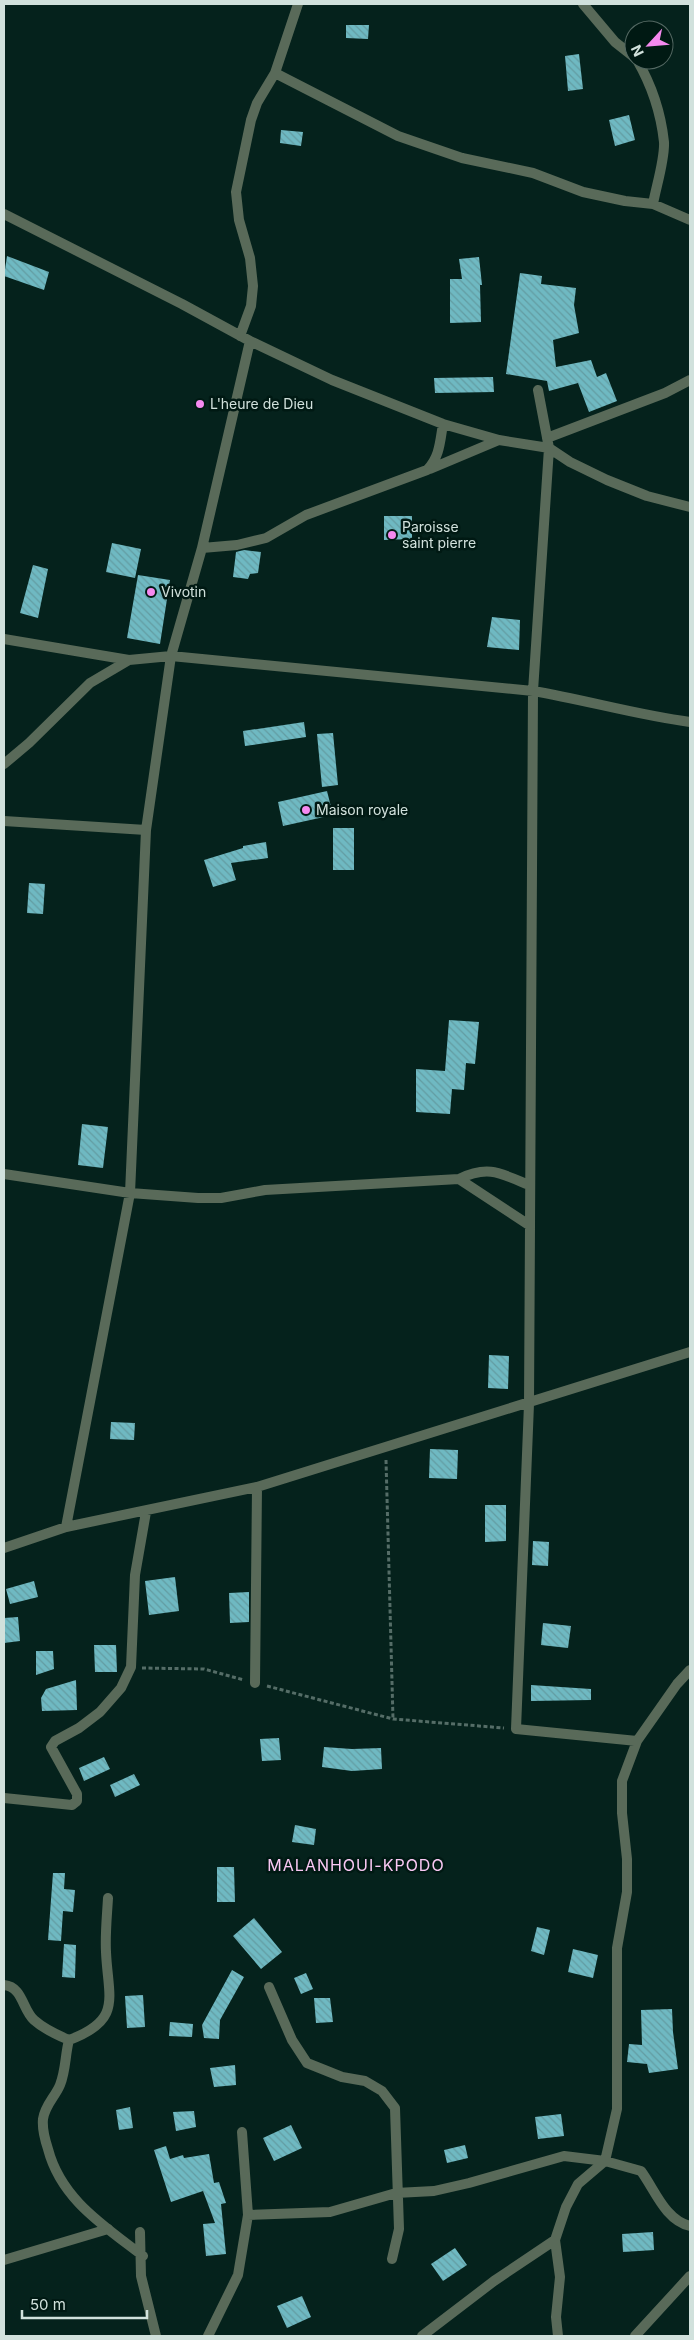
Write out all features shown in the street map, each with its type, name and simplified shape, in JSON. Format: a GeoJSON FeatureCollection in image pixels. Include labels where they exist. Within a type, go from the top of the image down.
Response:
{"type":"FeatureCollection","features":[{"type":"Feature","properties":{"kind":"street"},"geometry":{"type":"LineString","coordinates":[[66,1527],[130,1193],[146,830],[171,656],[202,548],[251,306],[253,286],[250,258],[239,220],[236,192],[251,120],[257,103],[275,73],[298,4]]}},
{"type":"Feature","properties":{"kind":"street"},"geometry":{"type":"LineString","coordinates":[[582,4],[615,42],[624,49]]}},
{"type":"Feature","properties":{"kind":"street"},"geometry":{"type":"LineString","coordinates":[[642,70],[655,101],[664,143],[653,204]]}},
{"type":"Feature","properties":{"kind":"street"},"geometry":{"type":"LineString","coordinates":[[275,73],[398,136],[462,158],[533,173],[583,192],[625,201],[653,204],[690,220]]}},
{"type":"Feature","properties":{"kind":"street"},"geometry":{"type":"LineString","coordinates":[[4,214],[245,339],[332,380],[443,424],[499,440],[548,443],[690,380]]}},
{"type":"Feature","properties":{"kind":"street"},"geometry":{"type":"LineString","coordinates":[[538,390],[548,443],[533,691],[529,1404],[516,1728],[637,1741]]}},
{"type":"Feature","properties":{"kind":"street"},"geometry":{"type":"LineString","coordinates":[[427,470],[434,463],[439,451],[443,424]]}},
{"type":"Feature","properties":{"kind":"street"},"geometry":{"type":"LineString","coordinates":[[202,548],[237,545],[266,538],[306,515],[427,470],[499,440]]}},
{"type":"Feature","properties":{"kind":"street"},"geometry":{"type":"LineString","coordinates":[[548,443],[570,462],[607,480],[647,496],[690,507]]}},
{"type":"Feature","properties":{"kind":"street"},"geometry":{"type":"LineString","coordinates":[[4,638],[129,660],[171,656],[533,691],[581,699],[657,718],[690,722]]}},
{"type":"Feature","properties":{"kind":"street"},"geometry":{"type":"LineString","coordinates":[[4,764],[29,743],[90,683],[129,660]]}},
{"type":"Feature","properties":{"kind":"street"},"geometry":{"type":"LineString","coordinates":[[4,821],[146,830]]}},
{"type":"Feature","properties":{"kind":"street"},"geometry":{"type":"LineString","coordinates":[[4,1174],[130,1193],[221,1198],[265,1190],[459,1178],[475,1171],[485,1170],[495,1171],[529,1184]]}},
{"type":"Feature","properties":{"kind":"street"},"geometry":{"type":"LineString","coordinates":[[459,1178],[529,1225]]}},
{"type":"Feature","properties":{"kind":"street"},"geometry":{"type":"LineString","coordinates":[[4,1548],[66,1527],[146,1512],[257,1487],[529,1404],[690,1352]]}},
{"type":"Feature","properties":{"kind":"street"},"geometry":{"type":"LineString","coordinates":[[255,1683],[257,1487]]}},
{"type":"Feature","properties":{"kind":"street"},"geometry":{"type":"LineString","coordinates":[[4,1798],[72,1805],[77,1801],[77,1794],[52,1754],[51,1747],[55,1741],[79,1728],[100,1712],[121,1688],[131,1667],[134,1575],[146,1512]]}},
{"type":"Feature","properties":{"kind":"street"},"geometry":{"type":"LineString","coordinates":[[558,2336],[556,2317],[560,2277],[555,2240],[566,2207],[578,2184],[604,2162],[617,2109],[617,1948],[627,1892],[622,1781],[637,1741],[677,1684],[690,1670]]}},
{"type":"Feature","properties":{"kind":"street"},"geometry":{"type":"LineString","coordinates":[[4,1985],[15,1989],[33,2019],[55,2034],[69,2040],[91,2030],[103,2020],[109,2006],[111,1992],[106,1950],[108,1898]]}},
{"type":"Feature","properties":{"kind":"street"},"geometry":{"type":"LineString","coordinates":[[269,1987],[292,2040],[307,2064],[342,2077],[365,2081],[382,2091],[395,2108],[396,2193],[399,2229],[392,2259]]}},
{"type":"Feature","properties":{"kind":"street"},"geometry":{"type":"LineString","coordinates":[[69,2040],[64,2072],[59,2087],[48,2103],[43,2118],[44,2136],[52,2164],[66,2190],[85,2211],[142,2256]]}},
{"type":"Feature","properties":{"kind":"street"},"geometry":{"type":"LineString","coordinates":[[208,2336],[238,2275],[248,2216],[242,2132]]}},
{"type":"Feature","properties":{"kind":"street"},"geometry":{"type":"LineString","coordinates":[[248,2216],[330,2212],[396,2193],[434,2191],[469,2183],[564,2156],[604,2162],[641,2171],[667,2212],[680,2224],[690,2226]]}},
{"type":"Feature","properties":{"kind":"street"},"geometry":{"type":"LineString","coordinates":[[4,2260],[108,2229]]}},
{"type":"Feature","properties":{"kind":"street"},"geometry":{"type":"LineString","coordinates":[[140,2232],[144,2292],[156,2336]]}},
{"type":"Feature","properties":{"kind":"street"},"geometry":{"type":"LineString","coordinates":[[422,2336],[494,2281],[555,2240]]}},
{"type":"Feature","properties":{"kind":"street"},"geometry":{"type":"LineString","coordinates":[[635,2336],[690,2276]]}},
{"type":"Feature","properties":{"kind":"path"},"geometry":{"type":"LineString","coordinates":[[386,1448],[393,1719]]}},
{"type":"Feature","properties":{"kind":"path"},"geometry":{"type":"LineString","coordinates":[[131,1667],[204,1670],[393,1719],[516,1728]]}},
{"type":"Feature","properties":{"kind":"building"},"geometry":{"type":"Polygon","coordinates":[[[346,25],[369,25],[368,39],[346,38],[346,25]]]}},
{"type":"Feature","properties":{"kind":"building"},"geometry":{"type":"Polygon","coordinates":[[[579,54],[583,89],[568,91],[565,56],[579,54]]]}},
{"type":"Feature","properties":{"kind":"building"},"geometry":{"type":"Polygon","coordinates":[[[629,115],[635,140],[615,146],[609,120],[629,115]]]}},
{"type":"Feature","properties":{"kind":"building"},"geometry":{"type":"Polygon","coordinates":[[[281,130],[303,132],[301,146],[280,143],[281,130]]]}},
{"type":"Feature","properties":{"kind":"building"},"geometry":{"type":"Polygon","coordinates":[[[7,256],[49,272],[44,290],[4,276],[7,256]]]}},
{"type":"Feature","properties":{"kind":"building"},"geometry":{"type":"Polygon","coordinates":[[[479,257],[482,285],[480,285],[481,322],[450,323],[450,279],[462,279],[459,259],[479,257]]]}},
{"type":"Feature","properties":{"kind":"building"},"geometry":{"type":"Polygon","coordinates":[[[520,273],[542,276],[541,284],[576,288],[574,305],[579,333],[553,340],[556,367],[591,360],[597,377],[606,373],[617,401],[589,412],[578,383],[549,391],[547,381],[506,374],[520,273]]]}},
{"type":"Feature","properties":{"kind":"building"},"geometry":{"type":"Polygon","coordinates":[[[493,377],[494,392],[435,393],[434,378],[493,377]]]}},
{"type":"Feature","properties":{"kind":"building"},"geometry":{"type":"Polygon","coordinates":[[[384,516],[412,516],[412,539],[384,540],[384,516]]]}},
{"type":"Feature","properties":{"kind":"building"},"geometry":{"type":"Polygon","coordinates":[[[112,543],[141,549],[135,578],[106,572],[112,543]]]}},
{"type":"Feature","properties":{"kind":"building"},"geometry":{"type":"Polygon","coordinates":[[[244,550],[261,552],[258,573],[250,574],[248,579],[233,577],[236,552],[244,550]]]}},
{"type":"Feature","properties":{"kind":"building"},"geometry":{"type":"Polygon","coordinates":[[[33,565],[48,569],[38,618],[20,613],[33,565]]]}},
{"type":"Feature","properties":{"kind":"building"},"geometry":{"type":"Polygon","coordinates":[[[138,575],[170,580],[160,644],[127,638],[138,575]]]}},
{"type":"Feature","properties":{"kind":"building"},"geometry":{"type":"Polygon","coordinates":[[[492,617],[520,620],[519,650],[487,647],[492,617]]]}},
{"type":"Feature","properties":{"kind":"building"},"geometry":{"type":"Polygon","coordinates":[[[304,722],[306,737],[245,746],[243,731],[304,722]]]}},
{"type":"Feature","properties":{"kind":"building"},"geometry":{"type":"Polygon","coordinates":[[[333,733],[338,785],[322,787],[317,734],[333,733]]]}},
{"type":"Feature","properties":{"kind":"building"},"geometry":{"type":"Polygon","coordinates":[[[327,791],[333,815],[283,826],[278,802],[327,791]]]}},
{"type":"Feature","properties":{"kind":"building"},"geometry":{"type":"Polygon","coordinates":[[[333,828],[354,828],[354,870],[333,870],[333,828]]]}},
{"type":"Feature","properties":{"kind":"building"},"geometry":{"type":"Polygon","coordinates":[[[266,842],[268,858],[231,863],[236,880],[213,887],[204,860],[243,848],[243,846],[266,842]]]}},
{"type":"Feature","properties":{"kind":"building"},"geometry":{"type":"Polygon","coordinates":[[[29,883],[45,884],[43,914],[27,913],[29,883]]]}},
{"type":"Feature","properties":{"kind":"building"},"geometry":{"type":"Polygon","coordinates":[[[449,1020],[479,1022],[475,1064],[466,1063],[464,1090],[452,1089],[450,1114],[416,1112],[416,1069],[445,1071],[449,1020]]]}},
{"type":"Feature","properties":{"kind":"building"},"geometry":{"type":"Polygon","coordinates":[[[82,1124],[108,1127],[103,1168],[78,1165],[82,1124]]]}},
{"type":"Feature","properties":{"kind":"building"},"geometry":{"type":"Polygon","coordinates":[[[489,1355],[509,1356],[508,1389],[488,1388],[489,1355]]]}},
{"type":"Feature","properties":{"kind":"building"},"geometry":{"type":"Polygon","coordinates":[[[111,1422],[135,1423],[134,1440],[110,1439],[111,1422]]]}},
{"type":"Feature","properties":{"kind":"building"},"geometry":{"type":"Polygon","coordinates":[[[430,1449],[458,1450],[457,1479],[429,1478],[430,1449]]]}},
{"type":"Feature","properties":{"kind":"building"},"geometry":{"type":"Polygon","coordinates":[[[485,1505],[506,1505],[506,1541],[485,1542],[485,1505]]]}},
{"type":"Feature","properties":{"kind":"building"},"geometry":{"type":"Polygon","coordinates":[[[533,1541],[549,1542],[548,1566],[532,1565],[533,1541]]]}},
{"type":"Feature","properties":{"kind":"building"},"geometry":{"type":"Polygon","coordinates":[[[175,1577],[179,1611],[149,1615],[145,1581],[175,1577]]]}},
{"type":"Feature","properties":{"kind":"building"},"geometry":{"type":"Polygon","coordinates":[[[34,1581],[38,1597],[10,1604],[6,1589],[34,1581]]]}},
{"type":"Feature","properties":{"kind":"building"},"geometry":{"type":"Polygon","coordinates":[[[249,1592],[249,1622],[230,1623],[229,1593],[249,1592]]]}},
{"type":"Feature","properties":{"kind":"building"},"geometry":{"type":"Polygon","coordinates":[[[18,1617],[20,1641],[4,1643],[4,1618],[18,1617]]]}},
{"type":"Feature","properties":{"kind":"building"},"geometry":{"type":"Polygon","coordinates":[[[543,1623],[571,1626],[568,1648],[541,1645],[543,1623]]]}},
{"type":"Feature","properties":{"kind":"building"},"geometry":{"type":"Polygon","coordinates":[[[94,1645],[116,1645],[117,1672],[95,1672],[94,1645]]]}},
{"type":"Feature","properties":{"kind":"building"},"geometry":{"type":"Polygon","coordinates":[[[36,1651],[53,1651],[54,1669],[36,1675],[36,1651]]]}},
{"type":"Feature","properties":{"kind":"building"},"geometry":{"type":"Polygon","coordinates":[[[76,1680],[77,1710],[42,1711],[41,1698],[46,1689],[76,1680]]]}},
{"type":"Feature","properties":{"kind":"building"},"geometry":{"type":"Polygon","coordinates":[[[531,1685],[591,1689],[591,1700],[531,1701],[531,1685]]]}},
{"type":"Feature","properties":{"kind":"building"},"geometry":{"type":"Polygon","coordinates":[[[279,1738],[281,1760],[262,1761],[260,1739],[279,1738]]]}},
{"type":"Feature","properties":{"kind":"building"},"geometry":{"type":"Polygon","coordinates":[[[324,1747],[352,1749],[381,1748],[382,1769],[352,1771],[322,1767],[324,1747]]]}},
{"type":"Feature","properties":{"kind":"building"},"geometry":{"type":"Polygon","coordinates":[[[104,1757],[110,1769],[84,1781],[79,1768],[104,1757]]]}},
{"type":"Feature","properties":{"kind":"building"},"geometry":{"type":"Polygon","coordinates":[[[134,1774],[140,1785],[115,1797],[110,1785],[134,1774]]]}},
{"type":"Feature","properties":{"kind":"building"},"geometry":{"type":"Polygon","coordinates":[[[295,1825],[316,1829],[314,1845],[292,1842],[295,1825]]]}},
{"type":"Feature","properties":{"kind":"building"},"geometry":{"type":"Polygon","coordinates":[[[217,1867],[234,1867],[235,1902],[217,1902],[217,1867]]]}},
{"type":"Feature","properties":{"kind":"building"},"geometry":{"type":"Polygon","coordinates":[[[53,1873],[65,1873],[64,1889],[75,1890],[73,1912],[63,1911],[61,1941],[48,1940],[53,1873]]]}},
{"type":"Feature","properties":{"kind":"building"},"geometry":{"type":"Polygon","coordinates":[[[254,1918],[282,1952],[261,1969],[233,1936],[254,1918]]]}},
{"type":"Feature","properties":{"kind":"building"},"geometry":{"type":"Polygon","coordinates":[[[537,1927],[550,1930],[544,1955],[531,1951],[537,1927]]]}},
{"type":"Feature","properties":{"kind":"building"},"geometry":{"type":"Polygon","coordinates":[[[64,1944],[76,1945],[75,1978],[62,1977],[64,1944]]]}},
{"type":"Feature","properties":{"kind":"building"},"geometry":{"type":"Polygon","coordinates":[[[573,1949],[598,1955],[593,1978],[568,1972],[573,1949]]]}},
{"type":"Feature","properties":{"kind":"building"},"geometry":{"type":"Polygon","coordinates":[[[232,1970],[244,1977],[220,2020],[219,2039],[204,2038],[202,2025],[232,1970]]]}},
{"type":"Feature","properties":{"kind":"building"},"geometry":{"type":"Polygon","coordinates":[[[306,1973],[313,1989],[301,1994],[294,1978],[306,1973]]]}},
{"type":"Feature","properties":{"kind":"building"},"geometry":{"type":"Polygon","coordinates":[[[143,1995],[145,2027],[127,2028],[125,1996],[143,1995]]]}},
{"type":"Feature","properties":{"kind":"building"},"geometry":{"type":"Polygon","coordinates":[[[314,1998],[330,1998],[333,2022],[316,2023],[314,1998]]]}},
{"type":"Feature","properties":{"kind":"building"},"geometry":{"type":"Polygon","coordinates":[[[672,2009],[678,2069],[649,2073],[647,2064],[627,2062],[629,2044],[642,2045],[641,2010],[672,2009]]]}},
{"type":"Feature","properties":{"kind":"building"},"geometry":{"type":"Polygon","coordinates":[[[170,2022],[193,2024],[192,2037],[169,2036],[170,2022]]]}},
{"type":"Feature","properties":{"kind":"building"},"geometry":{"type":"Polygon","coordinates":[[[235,2065],[236,2085],[214,2087],[210,2068],[235,2065]]]}},
{"type":"Feature","properties":{"kind":"building"},"geometry":{"type":"Polygon","coordinates":[[[130,2107],[133,2128],[119,2130],[116,2110],[130,2107]]]}},
{"type":"Feature","properties":{"kind":"building"},"geometry":{"type":"Polygon","coordinates":[[[194,2111],[196,2127],[176,2131],[173,2112],[194,2111]]]}},
{"type":"Feature","properties":{"kind":"building"},"geometry":{"type":"Polygon","coordinates":[[[561,2114],[564,2136],[538,2139],[535,2117],[561,2114]]]}},
{"type":"Feature","properties":{"kind":"building"},"geometry":{"type":"Polygon","coordinates":[[[291,2125],[302,2148],[274,2161],[263,2138],[291,2125]]]}},
{"type":"Feature","properties":{"kind":"building"},"geometry":{"type":"Polygon","coordinates":[[[465,2145],[468,2158],[447,2163],[444,2150],[465,2145]]]}},
{"type":"Feature","properties":{"kind":"building"},"geometry":{"type":"Polygon","coordinates":[[[166,2146],[170,2159],[183,2155],[184,2158],[209,2154],[214,2183],[219,2182],[226,2203],[221,2204],[226,2254],[206,2256],[203,2224],[215,2223],[203,2191],[171,2202],[154,2150],[166,2146]]]}},
{"type":"Feature","properties":{"kind":"building"},"geometry":{"type":"Polygon","coordinates":[[[653,2232],[654,2250],[623,2252],[622,2234],[653,2232]]]}},
{"type":"Feature","properties":{"kind":"building"},"geometry":{"type":"Polygon","coordinates":[[[455,2248],[467,2265],[443,2281],[431,2264],[455,2248]]]}},
{"type":"Feature","properties":{"kind":"building"},"geometry":{"type":"Polygon","coordinates":[[[302,2296],[311,2317],[287,2328],[277,2306],[302,2296]]]}},
{"type":"Feature","properties":{"kind":"place","name":"L'heure de Dieu"},"geometry":{"type":"Point","coordinates":[200,404]}},
{"type":"Feature","properties":{"kind":"place","name":"Paroisse saint pierre"},"geometry":{"type":"Point","coordinates":[392,535]}},
{"type":"Feature","properties":{"kind":"place","name":"Vivotin"},"geometry":{"type":"Point","coordinates":[151,592]}},
{"type":"Feature","properties":{"kind":"place","name":"Maison royale"},"geometry":{"type":"Point","coordinates":[306,810]}},
{"type":"Feature","properties":{"kind":"district","name":"MALANHOUI-KPODO"},"geometry":{"type":"Point","coordinates":[356,1865]}}]}
